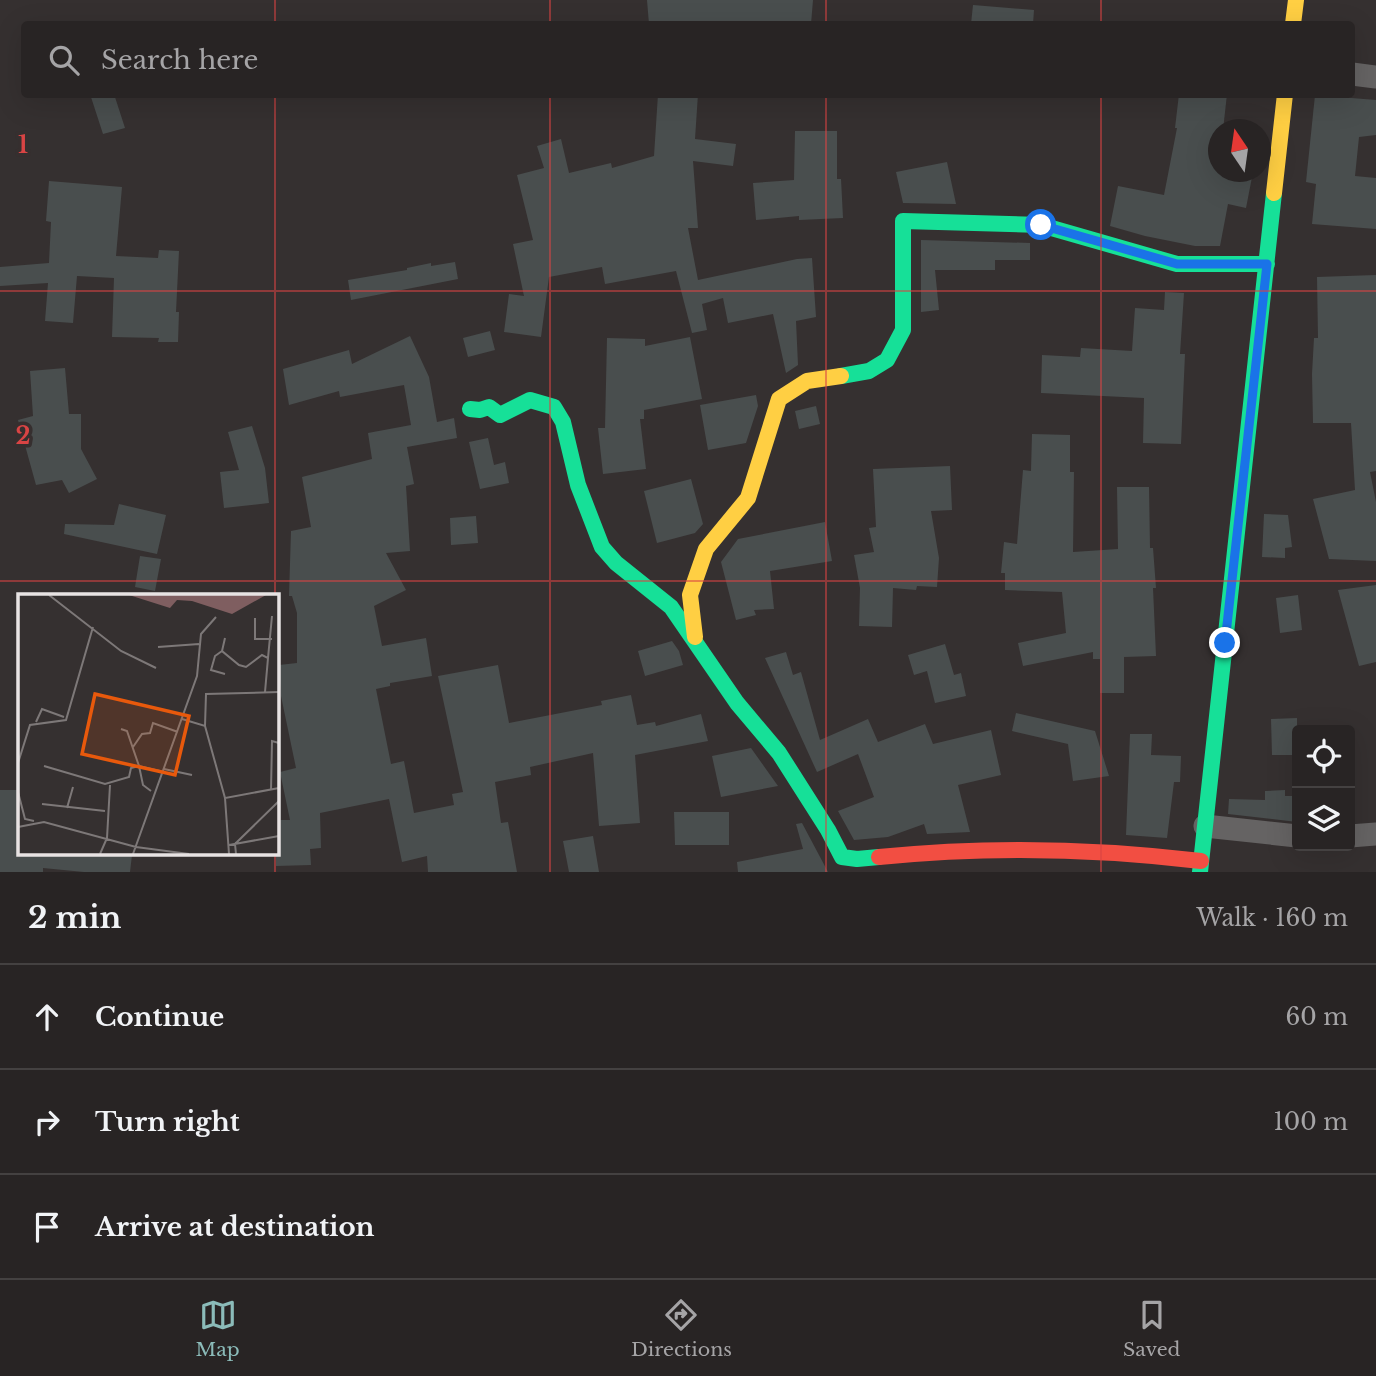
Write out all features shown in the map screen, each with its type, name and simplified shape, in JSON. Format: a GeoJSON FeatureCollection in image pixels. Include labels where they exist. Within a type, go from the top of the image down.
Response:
{"type":"FeatureCollection","features":[{"type":"Feature","properties":{"kind":"street"},"geometry":{"type":"LineString","coordinates":[[1293,21],[1296,0]]}},
{"type":"Feature","properties":{"kind":"street"},"geometry":{"type":"LineString","coordinates":[[1355,74],[1376,77]]}},
{"type":"Feature","properties":{"kind":"street"},"geometry":{"type":"LineString","coordinates":[[470,409],[489,407],[500,415],[530,400],[554,407],[563,422],[578,485],[602,547],[615,563],[671,607],[737,703],[779,753],[828,830],[842,867],[856,859],[965,850],[1143,853],[1201,867],[1285,98]]}},
{"type":"Feature","properties":{"kind":"street"},"geometry":{"type":"LineString","coordinates":[[695,640],[690,595],[706,549],[748,498],[779,399],[807,381],[869,371],[887,360],[903,330],[903,221],[1041,225],[1177,264],[1267,264]]}},
{"type":"Feature","properties":{"kind":"street"},"geometry":{"type":"LineString","coordinates":[[1205,826],[1292,835]]}},
{"type":"Feature","properties":{"kind":"street"},"geometry":{"type":"LineString","coordinates":[[1355,835],[1376,834]]}},
{"type":"Feature","properties":{"kind":"building"},"geometry":{"type":"Polygon","coordinates":[[[647,0],[813,0],[811,21],[649,21],[647,0]]]}},
{"type":"Feature","properties":{"kind":"building"},"geometry":{"type":"Polygon","coordinates":[[[973,5],[1034,10],[1033,21],[971,21],[973,5]]]}},
{"type":"Feature","properties":{"kind":"building"},"geometry":{"type":"Polygon","coordinates":[[[91,98],[115,98],[125,128],[103,134],[91,98]]]}},
{"type":"Feature","properties":{"kind":"building"},"geometry":{"type":"Polygon","coordinates":[[[658,98],[698,98],[695,139],[736,144],[733,166],[693,161],[698,228],[688,228],[698,280],[812,258],[816,317],[796,321],[798,365],[786,373],[773,314],[728,323],[723,298],[702,304],[707,330],[692,333],[676,271],[605,284],[602,267],[549,277],[541,337],[504,332],[509,294],[524,296],[513,244],[533,240],[517,175],[544,168],[537,146],[561,139],[569,173],[611,163],[612,168],[654,156],[658,98]]]}},
{"type":"Feature","properties":{"kind":"building"},"geometry":{"type":"Polygon","coordinates":[[[1179,98],[1227,98],[1224,119],[1208,119],[1208,182],[1251,182],[1246,208],[1228,204],[1220,246],[1195,246],[1110,226],[1118,186],[1164,195],[1177,128],[1179,98]]]}},
{"type":"Feature","properties":{"kind":"building"},"geometry":{"type":"Polygon","coordinates":[[[1315,98],[1376,100],[1376,135],[1359,137],[1355,176],[1376,178],[1376,229],[1312,224],[1316,184],[1306,182],[1315,98]]]}},
{"type":"Feature","properties":{"kind":"building"},"geometry":{"type":"Polygon","coordinates":[[[795,131],[837,131],[837,179],[841,179],[843,218],[799,220],[799,216],[756,220],[753,183],[794,180],[795,131]]]}},
{"type":"Feature","properties":{"kind":"building"},"geometry":{"type":"Polygon","coordinates":[[[947,162],[956,204],[903,203],[896,172],[947,162]]]}},
{"type":"Feature","properties":{"kind":"building"},"geometry":{"type":"Polygon","coordinates":[[[49,181],[122,187],[116,256],[158,258],[159,250],[179,251],[176,312],[179,312],[178,342],[158,342],[159,338],[112,337],[114,278],[77,276],[73,323],[45,321],[48,283],[0,286],[0,267],[49,263],[51,222],[46,221],[49,181]]]}},
{"type":"Feature","properties":{"kind":"building"},"geometry":{"type":"Polygon","coordinates":[[[921,240],[1030,243],[1030,260],[995,260],[995,270],[935,270],[939,310],[921,312],[921,240]]]}},
{"type":"Feature","properties":{"kind":"building"},"geometry":{"type":"Polygon","coordinates":[[[455,262],[458,279],[351,300],[348,280],[431,263],[431,266],[455,262]]]}},
{"type":"Feature","properties":{"kind":"building"},"geometry":{"type":"Polygon","coordinates":[[[1376,275],[1376,471],[1370,472],[1376,502],[1376,561],[1329,559],[1313,499],[1355,490],[1351,423],[1313,423],[1314,338],[1318,338],[1317,277],[1376,275]]]}},
{"type":"Feature","properties":{"kind":"building"},"geometry":{"type":"Polygon","coordinates":[[[1165,292],[1184,293],[1180,354],[1185,354],[1181,444],[1143,443],[1144,398],[1041,393],[1042,355],[1080,357],[1081,348],[1132,351],[1135,308],[1164,310],[1165,292]]]}},
{"type":"Feature","properties":{"kind":"building"},"geometry":{"type":"Polygon","coordinates":[[[490,331],[495,350],[468,357],[463,338],[490,331]]]}},
{"type":"Feature","properties":{"kind":"building"},"geometry":{"type":"Polygon","coordinates":[[[410,336],[429,377],[437,422],[454,418],[457,438],[407,447],[414,484],[406,486],[410,551],[386,553],[406,590],[374,606],[382,646],[426,638],[432,676],[390,683],[390,686],[376,689],[391,764],[404,761],[414,813],[454,805],[452,794],[463,792],[438,676],[498,665],[509,723],[602,705],[601,701],[631,695],[637,725],[655,722],[656,726],[701,714],[708,741],[635,755],[640,823],[599,826],[593,753],[530,767],[531,775],[495,782],[501,823],[508,822],[517,872],[428,872],[427,856],[402,862],[389,799],[320,813],[321,848],[310,849],[311,865],[276,866],[278,820],[290,820],[280,772],[296,768],[281,696],[279,665],[297,663],[297,613],[292,596],[289,596],[291,531],[311,527],[302,477],[372,459],[368,433],[411,425],[404,385],[340,397],[339,391],[289,405],[283,369],[349,350],[352,364],[410,336]]]}},
{"type":"Feature","properties":{"kind":"building"},"geometry":{"type":"Polygon","coordinates":[[[690,337],[702,399],[644,410],[644,419],[640,419],[646,469],[603,474],[598,428],[605,428],[607,338],[645,339],[645,346],[690,337]]]}},
{"type":"Feature","properties":{"kind":"building"},"geometry":{"type":"Polygon","coordinates":[[[65,368],[69,414],[81,414],[81,449],[97,479],[69,493],[62,480],[36,485],[18,420],[33,416],[30,371],[65,368]]]}},
{"type":"Feature","properties":{"kind":"building"},"geometry":{"type":"Polygon","coordinates":[[[756,395],[758,406],[746,443],[708,450],[700,405],[756,395]]]}},
{"type":"Feature","properties":{"kind":"building"},"geometry":{"type":"Polygon","coordinates":[[[816,406],[820,424],[799,429],[795,411],[816,406]]]}},
{"type":"Feature","properties":{"kind":"building"},"geometry":{"type":"Polygon","coordinates":[[[252,426],[265,468],[269,503],[224,508],[220,472],[239,470],[228,432],[252,426]]]}},
{"type":"Feature","properties":{"kind":"building"},"geometry":{"type":"Polygon","coordinates":[[[1032,434],[1070,435],[1070,472],[1074,472],[1073,552],[1118,549],[1117,487],[1149,487],[1150,548],[1153,548],[1156,588],[1153,588],[1156,656],[1124,657],[1124,693],[1100,693],[1100,659],[1093,659],[1093,652],[1023,666],[1018,643],[1066,633],[1062,592],[1005,590],[1005,573],[1001,573],[1004,542],[1017,544],[1023,470],[1031,471],[1032,434]]]}},
{"type":"Feature","properties":{"kind":"building"},"geometry":{"type":"Polygon","coordinates":[[[488,438],[494,465],[505,462],[509,483],[480,489],[469,442],[488,438]]]}},
{"type":"Feature","properties":{"kind":"building"},"geometry":{"type":"Polygon","coordinates":[[[950,466],[952,510],[931,511],[939,558],[937,587],[917,586],[916,590],[893,588],[892,627],[859,626],[860,588],[854,555],[874,552],[869,528],[876,527],[873,469],[950,466]]]}},
{"type":"Feature","properties":{"kind":"building"},"geometry":{"type":"Polygon","coordinates":[[[691,479],[703,524],[695,533],[657,543],[644,491],[691,479]]]}},
{"type":"Feature","properties":{"kind":"building"},"geometry":{"type":"Polygon","coordinates":[[[119,504],[166,515],[157,554],[64,534],[65,524],[114,525],[119,504]]]}},
{"type":"Feature","properties":{"kind":"building"},"geometry":{"type":"Polygon","coordinates":[[[1264,514],[1288,515],[1292,547],[1285,548],[1285,558],[1262,557],[1264,514]]]}},
{"type":"Feature","properties":{"kind":"building"},"geometry":{"type":"Polygon","coordinates":[[[476,516],[478,543],[451,545],[450,518],[476,516]]]}},
{"type":"Feature","properties":{"kind":"building"},"geometry":{"type":"Polygon","coordinates":[[[825,522],[832,561],[770,571],[774,609],[754,610],[756,615],[736,620],[721,562],[738,539],[825,522]]]}},
{"type":"Feature","properties":{"kind":"building"},"geometry":{"type":"Polygon","coordinates":[[[140,556],[161,559],[155,591],[135,587],[140,556]]]}},
{"type":"Feature","properties":{"kind":"building"},"geometry":{"type":"Polygon","coordinates":[[[1376,585],[1376,662],[1359,666],[1338,590],[1376,585]]]}},
{"type":"Feature","properties":{"kind":"building"},"geometry":{"type":"Polygon","coordinates":[[[1298,595],[1302,630],[1280,633],[1276,598],[1298,595]]]}},
{"type":"Feature","properties":{"kind":"building"},"geometry":{"type":"Polygon","coordinates":[[[672,641],[679,651],[683,665],[645,676],[638,651],[672,641]]]}},
{"type":"Feature","properties":{"kind":"building"},"geometry":{"type":"Polygon","coordinates":[[[945,644],[954,675],[961,673],[966,696],[935,703],[927,671],[914,675],[908,655],[945,644]]]}},
{"type":"Feature","properties":{"kind":"building"},"geometry":{"type":"Polygon","coordinates":[[[786,652],[793,675],[801,672],[820,740],[868,719],[878,742],[925,724],[933,744],[991,730],[1001,775],[958,785],[970,832],[927,834],[924,824],[888,837],[854,840],[838,811],[874,797],[858,754],[817,772],[765,658],[786,652]]]}},
{"type":"Feature","properties":{"kind":"building"},"geometry":{"type":"Polygon","coordinates":[[[1016,713],[1095,731],[1109,776],[1073,781],[1068,744],[1012,731],[1016,713]]]}},
{"type":"Feature","properties":{"kind":"building"},"geometry":{"type":"Polygon","coordinates":[[[1297,718],[1297,725],[1292,725],[1292,755],[1272,755],[1271,719],[1297,718]]]}},
{"type":"Feature","properties":{"kind":"building"},"geometry":{"type":"Polygon","coordinates":[[[1130,734],[1152,734],[1151,755],[1181,756],[1180,782],[1174,782],[1167,838],[1126,835],[1130,734]]]}},
{"type":"Feature","properties":{"kind":"building"},"geometry":{"type":"Polygon","coordinates":[[[751,748],[778,786],[721,797],[712,756],[751,748]]]}},
{"type":"Feature","properties":{"kind":"building"},"geometry":{"type":"Polygon","coordinates":[[[0,790],[18,790],[18,855],[132,855],[130,872],[84,872],[43,868],[43,872],[0,872],[0,790]]]}},
{"type":"Feature","properties":{"kind":"building"},"geometry":{"type":"Polygon","coordinates":[[[1285,790],[1285,796],[1292,796],[1292,821],[1228,814],[1229,799],[1265,800],[1265,791],[1285,790]]]}},
{"type":"Feature","properties":{"kind":"building"},"geometry":{"type":"Polygon","coordinates":[[[674,812],[729,812],[729,845],[675,845],[674,812]]]}},
{"type":"Feature","properties":{"kind":"building"},"geometry":{"type":"Polygon","coordinates":[[[802,823],[828,872],[738,872],[737,862],[803,849],[796,824],[802,823]]]}},
{"type":"Feature","properties":{"kind":"building"},"geometry":{"type":"Polygon","coordinates":[[[593,836],[599,872],[569,872],[563,841],[593,836]]]}},
{"type":"Feature","properties":{"kind":"traffic: fast"},"geometry":{"type":"LineString","coordinates":[[1200,872],[1274,193]]}},
{"type":"Feature","properties":{"kind":"traffic: fast"},"geometry":{"type":"LineString","coordinates":[[841,376],[869,371],[887,360],[903,330],[903,221],[1041,225],[1177,264],[1267,264]]}},
{"type":"Feature","properties":{"kind":"traffic: fast"},"geometry":{"type":"LineString","coordinates":[[470,409],[489,407],[500,415],[530,400],[554,407],[563,422],[578,485],[602,547],[616,563],[671,607],[737,703],[779,753],[842,857],[879,857]]}},
{"type":"Feature","properties":{"kind":"traffic: slow"},"geometry":{"type":"LineString","coordinates":[[1293,21],[1296,0]]}},
{"type":"Feature","properties":{"kind":"traffic: slow"},"geometry":{"type":"LineString","coordinates":[[1274,193],[1285,98]]}},
{"type":"Feature","properties":{"kind":"traffic: slow"},"geometry":{"type":"LineString","coordinates":[[695,637],[690,595],[706,549],[748,498],[779,399],[807,381],[841,376]]}},
{"type":"Feature","properties":{"kind":"traffic: jam"},"geometry":{"type":"LineString","coordinates":[[879,857],[960,851],[1040,850],[1121,853],[1201,861]]}},
{"type":"Feature","properties":{"kind":"route"},"geometry":{"type":"LineString","coordinates":[[1041,225],[1177,264],[1267,264],[1225,643]]}}]}
